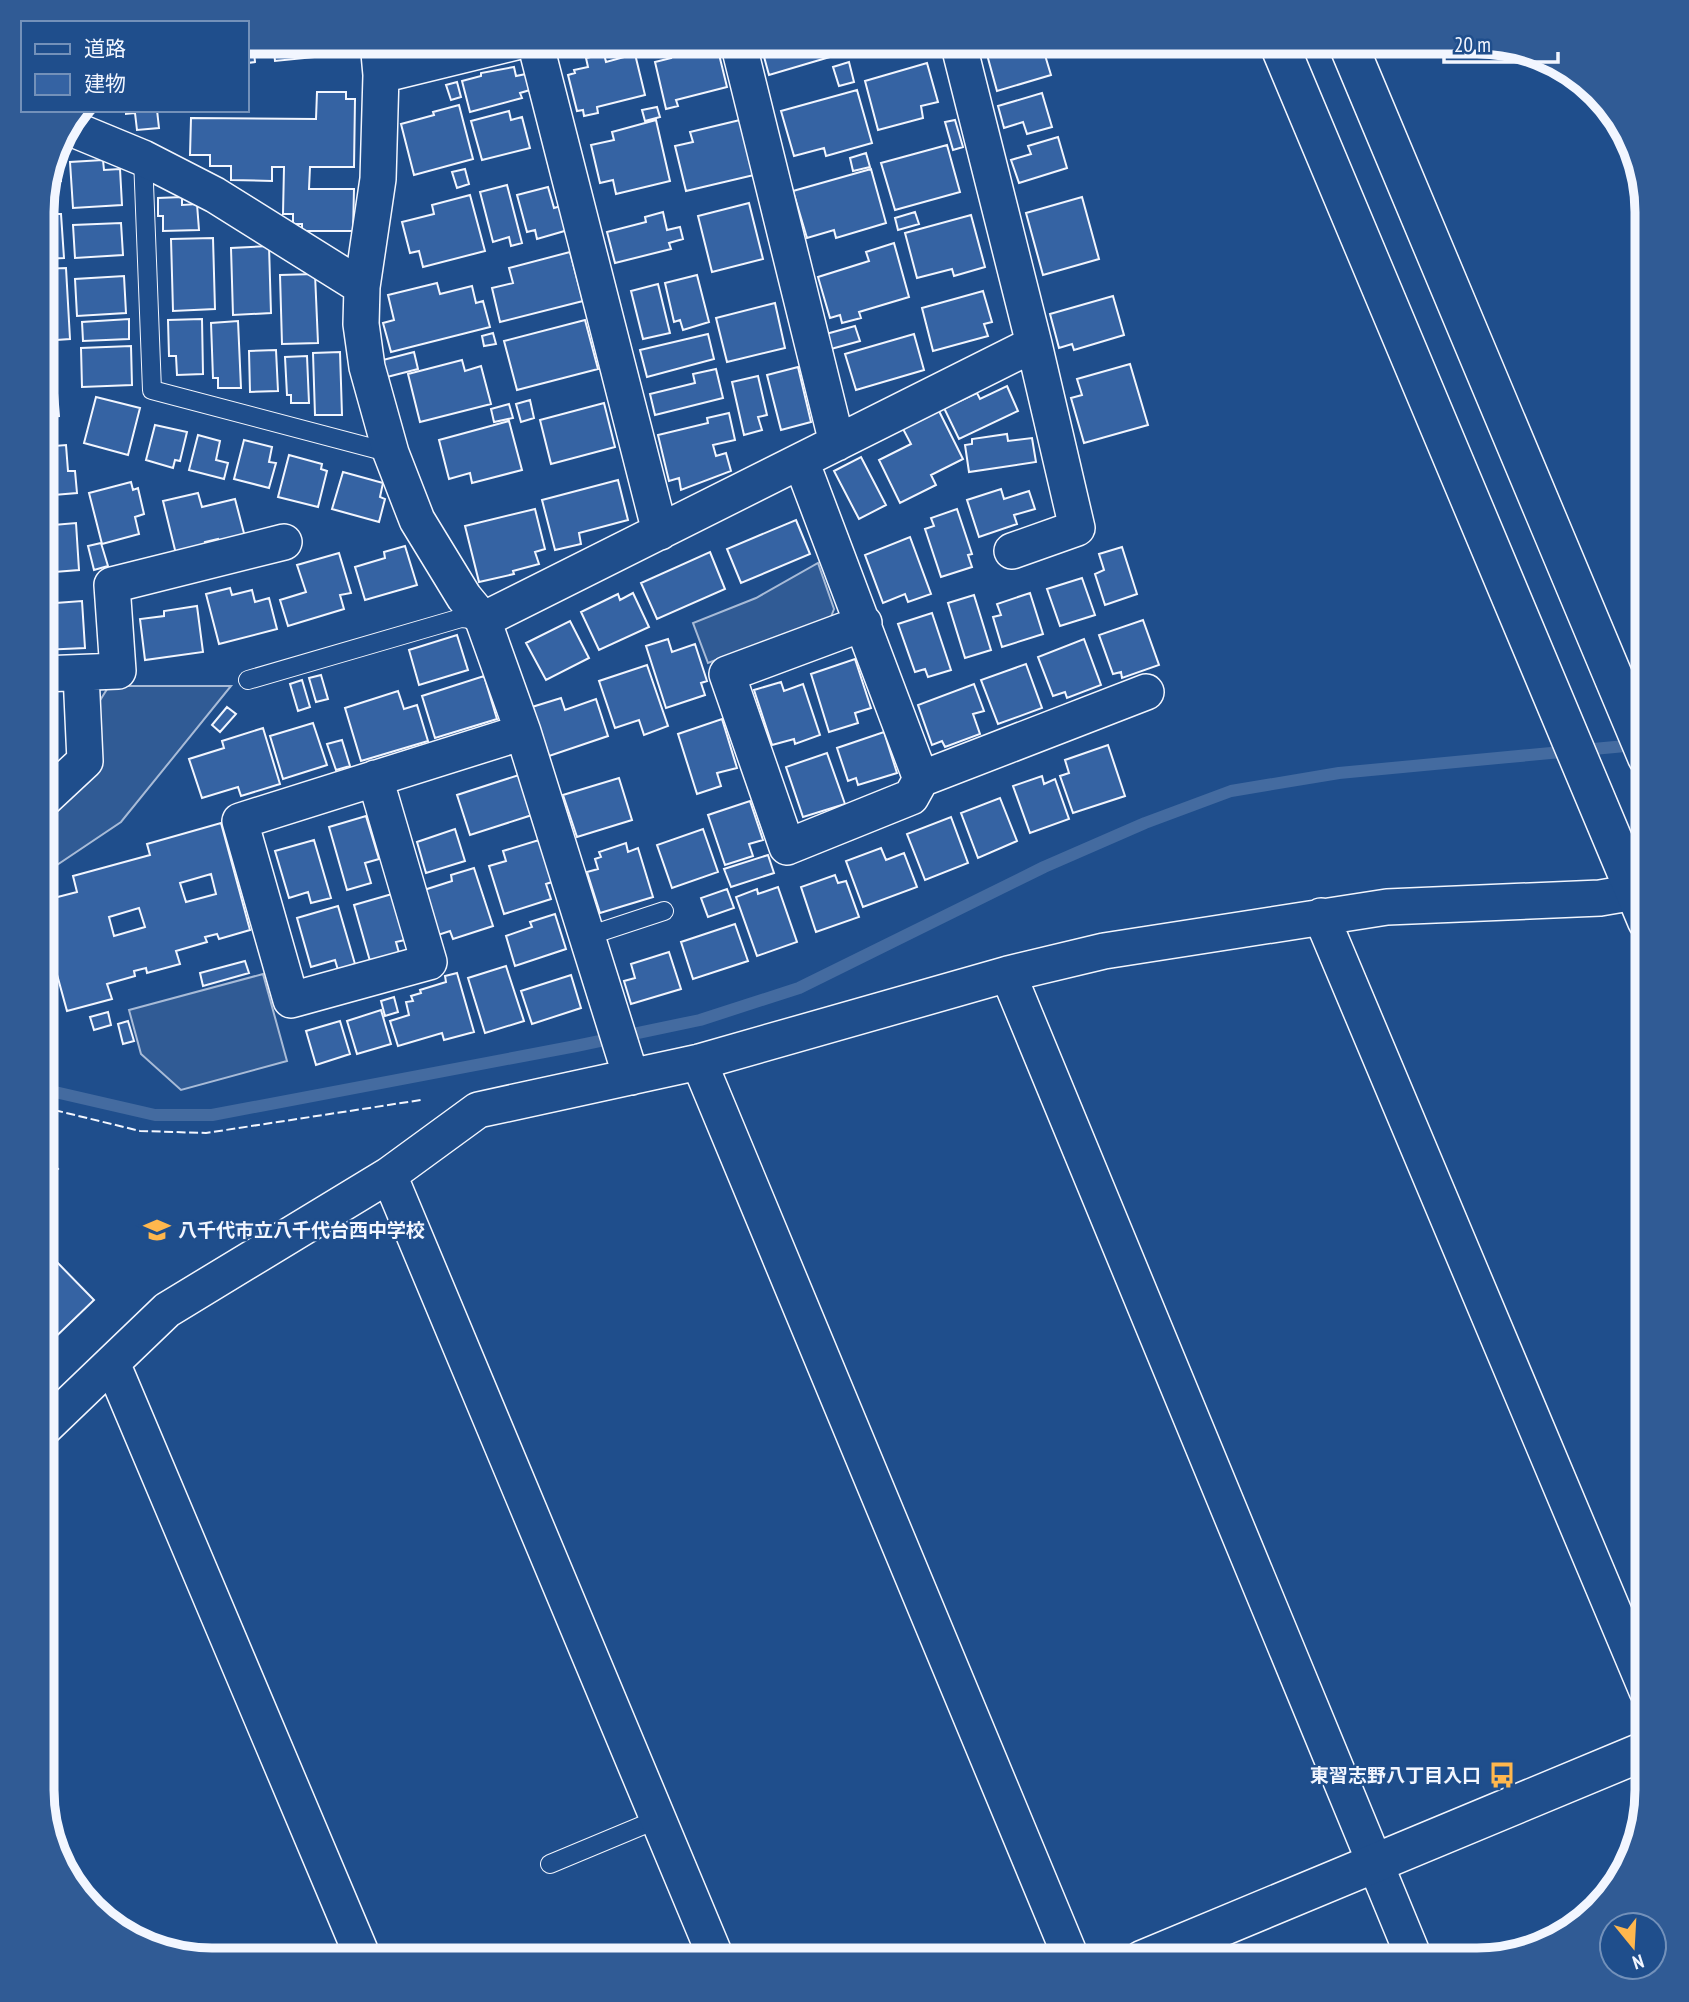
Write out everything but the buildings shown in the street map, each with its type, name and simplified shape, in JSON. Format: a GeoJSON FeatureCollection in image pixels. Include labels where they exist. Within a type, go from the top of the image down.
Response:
{"type":"FeatureCollection","features":[{"type":"Feature","properties":{"kind":"street"},"geometry":{"type":"LineString","coordinates":[[413,54],[380,58],[378,179],[362,287],[361,324],[367,367],[391,453],[417,520],[464,597],[483,620],[523,732],[628,1068]]}},
{"type":"Feature","properties":{"kind":"street"},"geometry":{"type":"LineString","coordinates":[[539,54],[660,532]]}},
{"type":"Feature","properties":{"kind":"street"},"geometry":{"type":"LineString","coordinates":[[741,54],[836,443]]}},
{"type":"Feature","properties":{"kind":"street"},"geometry":{"type":"LineString","coordinates":[[961,55],[1077,528],[1012,551]]}},
{"type":"Feature","properties":{"kind":"street"},"geometry":{"type":"LineString","coordinates":[[1283,55],[1635,881]]}},
{"type":"Feature","properties":{"kind":"street"},"geometry":{"type":"LineString","coordinates":[[1352,55],[1635,728]]}},
{"type":"Feature","properties":{"kind":"street"},"geometry":{"type":"LineString","coordinates":[[77,131],[143,158],[215,195],[362,287]]}},
{"type":"Feature","properties":{"kind":"street"},"geometry":{"type":"LineString","coordinates":[[483,620],[1034,344]]}},
{"type":"Feature","properties":{"kind":"street"},"geometry":{"type":"LineString","coordinates":[[802,461],[921,779]]}},
{"type":"Feature","properties":{"kind":"street"},"geometry":{"type":"LineString","coordinates":[[55,674],[118,671],[112,585],[284,542]]}},
{"type":"Feature","properties":{"kind":"street"},"geometry":{"type":"LineString","coordinates":[[864,623],[727,674],[787,846],[911,797],[921,779],[1146,692]]}},
{"type":"Feature","properties":{"kind":"street"},"geometry":{"type":"LineString","coordinates":[[55,790],[85,761],[81,674]]}},
{"type":"Feature","properties":{"kind":"street"},"geometry":{"type":"LineString","coordinates":[[375,778],[429,961],[290,1000],[240,821],[375,778],[523,732]]}},
{"type":"Feature","properties":{"kind":"street"},"geometry":{"type":"LineString","coordinates":[[54,1418],[167,1310],[389,1175],[478,1110],[628,1068],[699,1062],[1008,974],[1104,951],[1387,907],[1600,898],[1635,900]]}},
{"type":"Feature","properties":{"kind":"street"},"geometry":{"type":"LineString","coordinates":[[1321,916],[1635,1662]]}},
{"type":"Feature","properties":{"kind":"street"},"geometry":{"type":"LineString","coordinates":[[1008,974],[1410,1948]]}},
{"type":"Feature","properties":{"kind":"street"},"geometry":{"type":"LineString","coordinates":[[699,1062],[1067,1948]]}},
{"type":"Feature","properties":{"kind":"street"},"geometry":{"type":"LineString","coordinates":[[389,1175],[712,1948]]}},
{"type":"Feature","properties":{"kind":"street"},"geometry":{"type":"LineString","coordinates":[[112,1363],[359,1948]]}},
{"type":"Feature","properties":{"kind":"street"},"geometry":{"type":"LineString","coordinates":[[1171,1948],[1635,1755]]}},
{"type":"Feature","properties":{"kind":"lane"},"geometry":{"type":"LineString","coordinates":[[143,158],[152,390],[391,453]]}},
{"type":"Feature","properties":{"kind":"lane"},"geometry":{"type":"LineString","coordinates":[[248,680],[461,618],[483,620]]}},
{"type":"Feature","properties":{"kind":"lane"},"geometry":{"type":"LineString","coordinates":[[588,936],[664,911]]}},
{"type":"Feature","properties":{"kind":"lane"},"geometry":{"type":"LineString","coordinates":[[550,1864],[658,1819]]}},
{"type":"Feature","properties":{"kind":"shaded area"},"geometry":{"type":"Polygon","coordinates":[[[818,563],[834,609],[831,617],[708,663],[693,623],[756,598],[818,563]]]}},
{"type":"Feature","properties":{"kind":"shaded area"},"geometry":{"type":"Polygon","coordinates":[[[109,686],[231,686],[121,822],[55,867],[55,791],[94,710],[109,686]]]}},
{"type":"Feature","properties":{"kind":"shaded area"},"geometry":{"type":"Polygon","coordinates":[[[263,974],[287,1061],[181,1090],[141,1054],[129,1010],[263,974]]]}},
{"type":"Feature","properties":{"kind":"waterway"},"geometry":{"type":"LineString","coordinates":[[54,1092],[155,1115],[212,1115],[700,1020],[799,988],[1044,867],[1145,823],[1231,791],[1339,773],[1635,745]]}},
{"type":"Feature","properties":{"kind":"fence"},"geometry":{"type":"LineString","coordinates":[[54,1110],[140,1131],[206,1133],[421,1100]]}},
{"type":"Feature","properties":{"kind":"place","name":"八千代市立八千代台西中学校"},"geometry":{"type":"Point","coordinates":[157,1230]}},
{"type":"Feature","properties":{"kind":"place","name":"東習志野八丁目入口"},"geometry":{"type":"Point","coordinates":[1502,1775]}}]}
